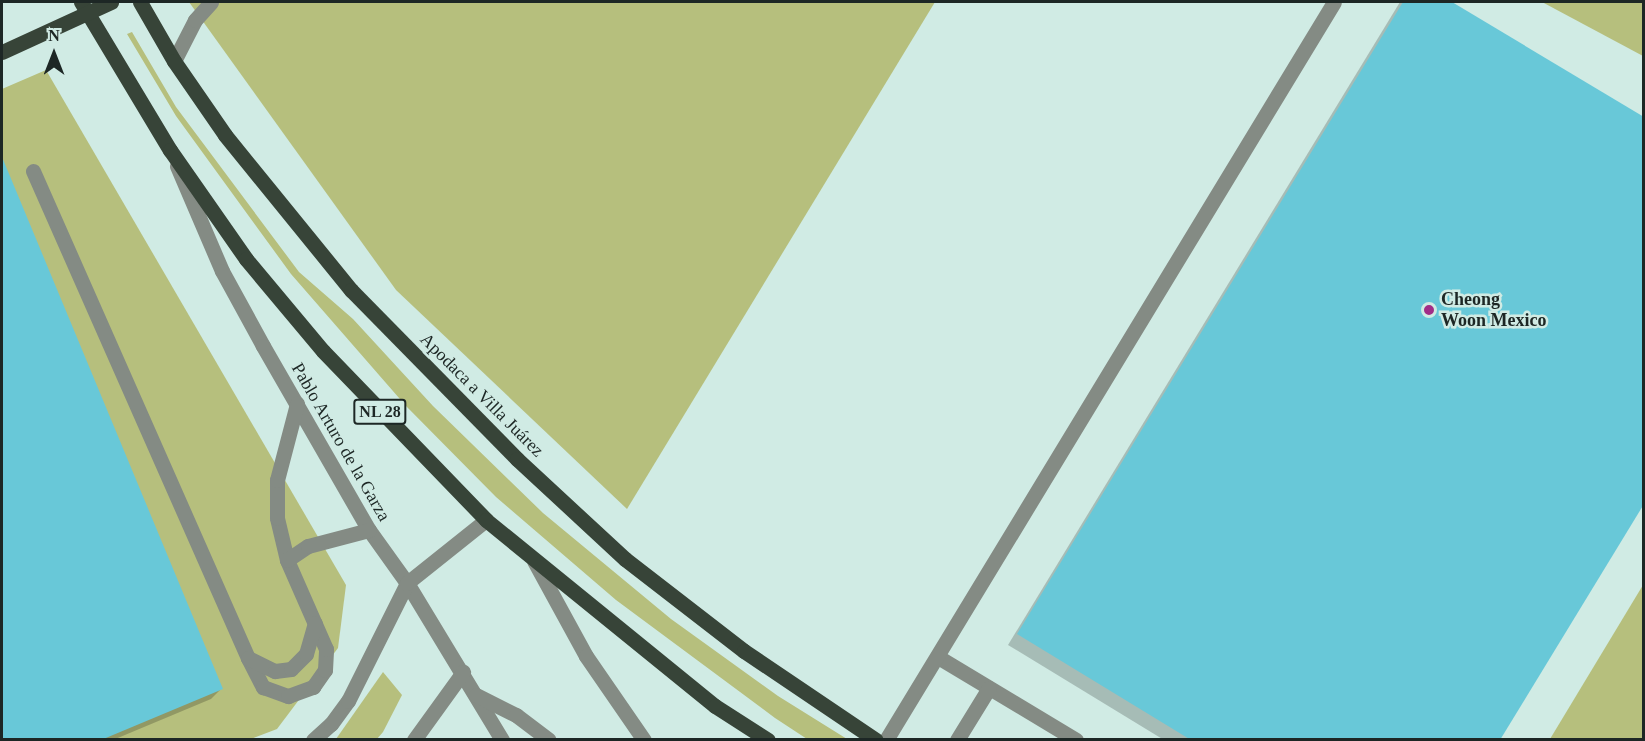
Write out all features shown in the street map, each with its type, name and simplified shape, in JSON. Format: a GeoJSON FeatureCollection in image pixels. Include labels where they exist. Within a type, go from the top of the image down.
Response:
{"type":"FeatureCollection","features":[{"type":"Feature","properties":{"kind":"main road"},"geometry":{"type":"LineString","coordinates":[[2,52],[85,8],[111,2]]}},
{"type":"Feature","properties":{"kind":"main road","name":"Apodaca a Villa Juárez"},"geometry":{"type":"LineString","coordinates":[[140,2],[174,62],[225,135],[351,290],[517,459],[634,566],[744,651],[876,740]]}},
{"type":"Feature","properties":{"kind":"main road","name":"NL 28"},"geometry":{"type":"LineString","coordinates":[[85,8],[170,150],[246,259],[323,351],[486,520],[715,706],[768,740]]}},
{"type":"Feature","properties":{"kind":"street"},"geometry":{"type":"LineString","coordinates":[[174,62],[195,20],[212,2]]}},
{"type":"Feature","properties":{"kind":"street"},"geometry":{"type":"LineString","coordinates":[[886,740],[1334,2]]}},
{"type":"Feature","properties":{"kind":"street","name":"Pablo Arturo de la Garza"},"geometry":{"type":"LineString","coordinates":[[170,150],[222,271],[369,530],[407,584],[463,672],[502,740]]}},
{"type":"Feature","properties":{"kind":"street"},"geometry":{"type":"LineString","coordinates":[[33,171],[248,658],[263,687],[288,696],[313,687],[325,670],[326,649],[287,560],[277,518],[277,480],[297,404]]}},
{"type":"Feature","properties":{"kind":"street"},"geometry":{"type":"LineString","coordinates":[[313,740],[331,724],[348,701],[407,584],[486,520]]}},
{"type":"Feature","properties":{"kind":"street"},"geometry":{"type":"LineString","coordinates":[[287,560],[308,546],[369,530]]}},
{"type":"Feature","properties":{"kind":"street"},"geometry":{"type":"LineString","coordinates":[[534,561],[586,656],[644,740]]}},
{"type":"Feature","properties":{"kind":"street"},"geometry":{"type":"LineString","coordinates":[[248,658],[275,671],[291,669],[306,654],[315,623]]}},
{"type":"Feature","properties":{"kind":"street"},"geometry":{"type":"LineString","coordinates":[[938,657],[1076,740]]}},
{"type":"Feature","properties":{"kind":"street"},"geometry":{"type":"LineString","coordinates":[[414,740],[463,672]]}},
{"type":"Feature","properties":{"kind":"street"},"geometry":{"type":"LineString","coordinates":[[957,740],[989,688]]}},
{"type":"Feature","properties":{"kind":"street"},"geometry":{"type":"LineString","coordinates":[[477,695],[516,715],[549,740]]}},
{"type":"Feature","properties":{"kind":"green space"},"geometry":{"type":"Polygon","coordinates":[[[189,2],[935,2],[627,509],[396,290],[189,2]]]}},
{"type":"Feature","properties":{"kind":"green space"},"geometry":{"type":"Polygon","coordinates":[[[1542,2],[1643,2],[1643,56],[1542,2]]]}},
{"type":"Feature","properties":{"kind":"green space"},"geometry":{"type":"Polygon","coordinates":[[[132,32],[176,107],[299,272],[353,319],[433,406],[543,513],[671,619],[778,696],[847,739],[807,739],[775,718],[616,600],[496,497],[406,406],[291,274],[176,116],[127,34],[132,32]]]}},
{"type":"Feature","properties":{"kind":"green space"},"geometry":{"type":"Polygon","coordinates":[[[46,70],[346,585],[338,648],[277,729],[251,739],[2,739],[2,89],[46,70]]]}},
{"type":"Feature","properties":{"kind":"green space"},"geometry":{"type":"Polygon","coordinates":[[[1643,585],[1643,739],[1550,739],[1643,585]]]}},
{"type":"Feature","properties":{"kind":"green space"},"geometry":{"type":"Polygon","coordinates":[[[383,672],[402,695],[383,732],[377,739],[336,739],[383,672]]]}},
{"type":"Feature","properties":{"kind":"building","name":"Cheong Woon Mexico"},"geometry":{"type":"Polygon","coordinates":[[[1403,2],[1452,2],[1644,117],[1644,504],[1500,740],[1191,740],[1017,634],[1403,2]]]}},
{"type":"Feature","properties":{"kind":"building"},"geometry":{"type":"Polygon","coordinates":[[[2,157],[223,689],[101,740],[2,740],[2,157]]]}},
{"type":"Feature","properties":{"kind":"place","name":"Cheong Woon Mexico"},"geometry":{"type":"Point","coordinates":[1429,310]}}]}
